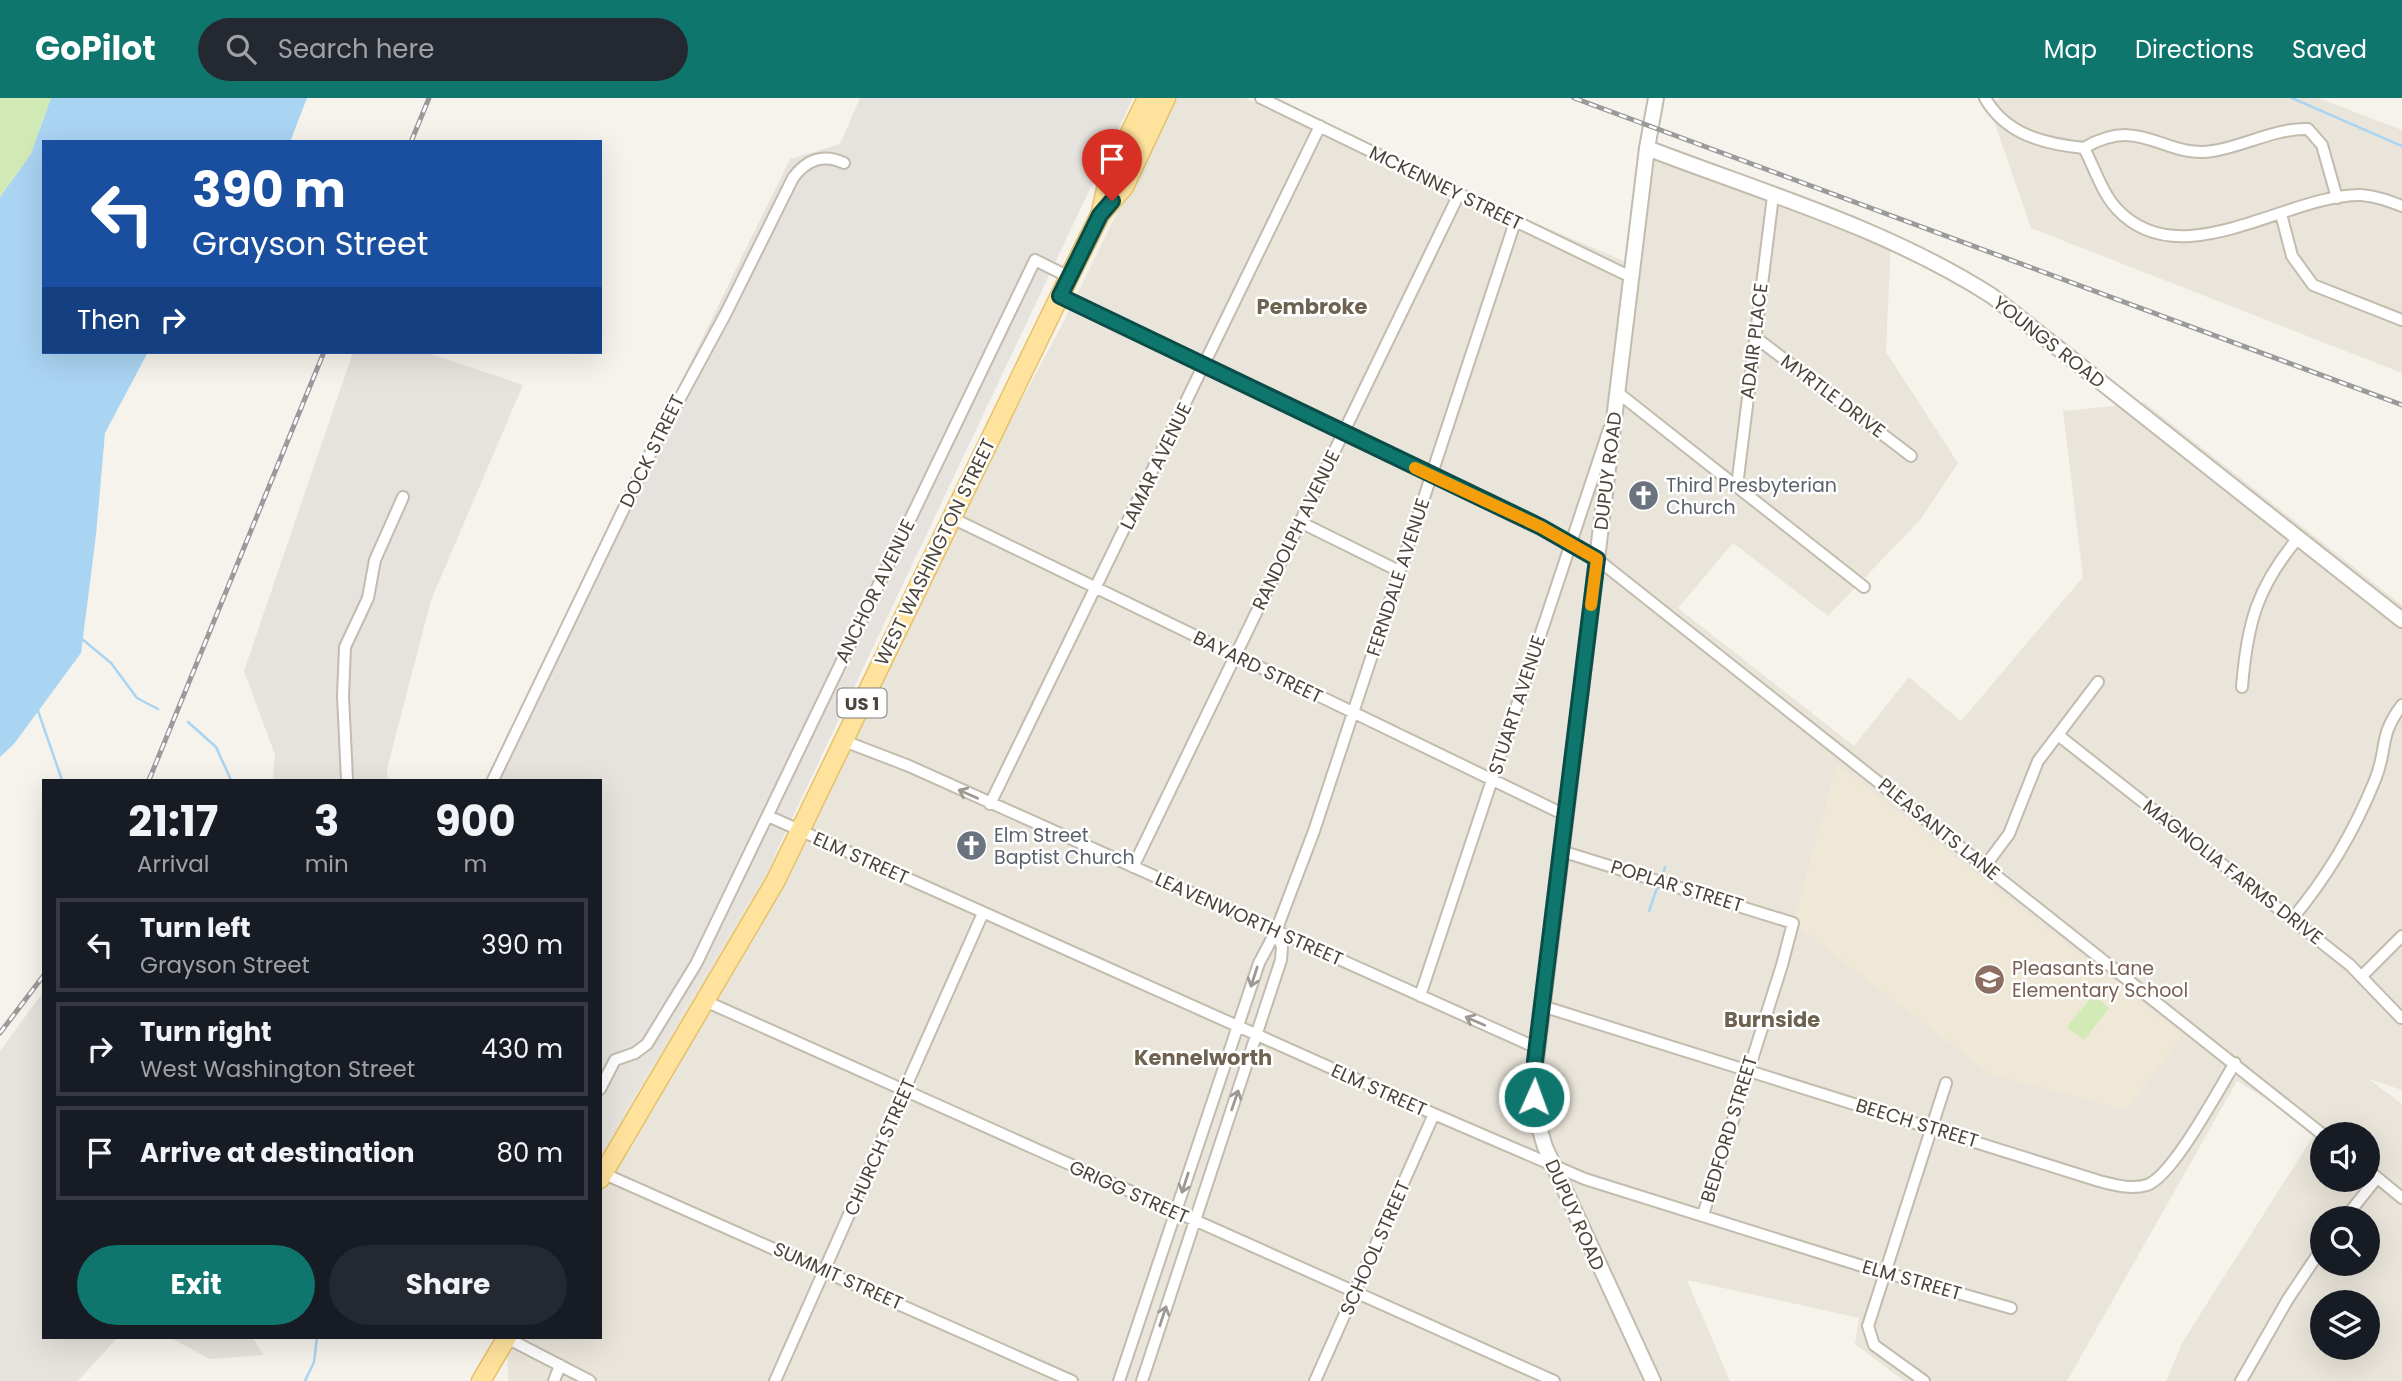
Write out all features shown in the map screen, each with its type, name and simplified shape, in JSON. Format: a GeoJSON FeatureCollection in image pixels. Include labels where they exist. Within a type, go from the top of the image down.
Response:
{"type":"FeatureCollection","features":[{"type":"Feature","properties":{"kind":"main road","name":"WEST WASHINGTON STREET"},"geometry":{"type":"LineString","coordinates":[[602,1173],[775,882],[1100,215],[1109,176],[1147,98]]}},
{"type":"Feature","properties":{"kind":"main road","name":"WEST WASHINGTON STREET"},"geometry":{"type":"LineString","coordinates":[[1100,215],[1124,187],[1167,98]]}},
{"type":"Feature","properties":{"kind":"main road"},"geometry":{"type":"LineString","coordinates":[[481,1381],[506,1339]]}},
{"type":"Feature","properties":{"kind":"street","name":"MCKENNEY STREET"},"geometry":{"type":"LineString","coordinates":[[1261,98],[1631,277]]}},
{"type":"Feature","properties":{"kind":"street","name":"DUPUY ROAD"},"geometry":{"type":"LineString","coordinates":[[1653,1381],[1553,1166],[1537,1120],[1534,1097],[1537,1048],[1631,277],[1647,148],[1657,98]]}},
{"type":"Feature","properties":{"kind":"street"},"geometry":{"type":"LineString","coordinates":[[1985,98],[1997,114],[2022,134],[2048,144],[2084,148],[2104,136],[2131,135],[2165,142],[2188,152],[2213,151],[2293,129],[2308,130],[2322,145],[2336,198]]}},
{"type":"Feature","properties":{"kind":"street","name":"LAMAR AVENUE"},"geometry":{"type":"LineString","coordinates":[[990,804],[1320,126]]}},
{"type":"Feature","properties":{"kind":"street","name":"YOUNGS ROAD"},"geometry":{"type":"LineString","coordinates":[[1647,148],[1891,239],[1992,296],[2402,620]]}},
{"type":"Feature","properties":{"kind":"street"},"geometry":{"type":"LineString","coordinates":[[2084,148],[2118,210],[2136,222],[2172,235],[2201,235],[2336,198],[2375,197],[2402,206]]}},
{"type":"Feature","properties":{"kind":"street","name":"DOCK STREET"},"geometry":{"type":"LineString","coordinates":[[493,779],[652,450],[726,313],[793,178],[807,163],[817,159],[827,158],[844,163]]}},
{"type":"Feature","properties":{"kind":"street","name":"RANDOLPH AVENUE"},"geometry":{"type":"LineString","coordinates":[[1133,867],[1459,194]]}},
{"type":"Feature","properties":{"kind":"street","name":"ADAIR PLACE"},"geometry":{"type":"LineString","coordinates":[[1737,486],[1773,196]]}},
{"type":"Feature","properties":{"kind":"street"},"geometry":{"type":"LineString","coordinates":[[2281,214],[2292,256],[2313,285],[2402,320]]}},
{"type":"Feature","properties":{"kind":"street","name":"FERNDALE AVENUE"},"geometry":{"type":"LineString","coordinates":[[1119,1381],[1259,963],[1276,931],[1314,831],[1515,222]]}},
{"type":"Feature","properties":{"kind":"street","name":"ANCHOR AVENUE"},"geometry":{"type":"LineString","coordinates":[[602,1085],[615,1060],[635,1054],[647,1044],[680,994],[1035,260],[1069,277]]}},
{"type":"Feature","properties":{"kind":"street","name":"PLEASANTS LANE"},"geometry":{"type":"LineString","coordinates":[[1060,296],[1570,542],[1597,559],[2310,1124]]}},
{"type":"Feature","properties":{"kind":"street","name":"MYRTLE DRIVE"},"geometry":{"type":"LineString","coordinates":[[1755,337],[1911,456]]}},
{"type":"Feature","properties":{"kind":"street"},"geometry":{"type":"LineString","coordinates":[[1617,392],[1864,587]]}},
{"type":"Feature","properties":{"kind":"street","name":"STUART AVENUE"},"geometry":{"type":"LineString","coordinates":[[1420,996],[1615,413]]}},
{"type":"Feature","properties":{"kind":"street"},"geometry":{"type":"LineString","coordinates":[[347,779],[343,696],[345,647],[368,598],[375,561],[403,497]]}},
{"type":"Feature","properties":{"kind":"street","name":"BAYARD STREET"},"geometry":{"type":"LineString","coordinates":[[952,518],[1566,815]]}},
{"type":"Feature","properties":{"kind":"street"},"geometry":{"type":"LineString","coordinates":[[1300,522],[1399,571]]}},
{"type":"Feature","properties":{"kind":"street"},"geometry":{"type":"LineString","coordinates":[[2242,687],[2245,643],[2255,607],[2269,576],[2298,538]]}},
{"type":"Feature","properties":{"kind":"street"},"geometry":{"type":"LineString","coordinates":[[1985,866],[2009,834],[2034,770],[2098,682]]}},
{"type":"Feature","properties":{"kind":"street"},"geometry":{"type":"LineString","coordinates":[[2292,919],[2317,889],[2346,844],[2377,777],[2382,742],[2398,718],[2402,705]]}},
{"type":"Feature","properties":{"kind":"street","name":"MAGNOLIA FARMS DRIVE"},"geometry":{"type":"LineString","coordinates":[[2058,735],[2362,976],[2401,1018]]}},
{"type":"Feature","properties":{"kind":"street","name":"LEAVENWORTH STREET"},"geometry":{"type":"LineString","coordinates":[[844,741],[1537,1048]]}},
{"type":"Feature","properties":{"kind":"street","name":"ELM STREET"},"geometry":{"type":"LineString","coordinates":[[768,816],[1553,1166],[1887,1273],[2011,1308]]}},
{"type":"Feature","properties":{"kind":"street","name":"POPLAR STREET"},"geometry":{"type":"LineString","coordinates":[[1561,851],[1793,923]]}},
{"type":"Feature","properties":{"kind":"street","name":"CHURCH STREET"},"geometry":{"type":"LineString","coordinates":[[775,1381],[983,913]]}},
{"type":"Feature","properties":{"kind":"street","name":"BEDFORD STREET"},"geometry":{"type":"LineString","coordinates":[[1703,1215],[1793,923]]}},
{"type":"Feature","properties":{"kind":"street","name":"FERNDALE AVENUE"},"geometry":{"type":"LineString","coordinates":[[1142,1381],[1281,960],[1282,947],[1276,931]]}},
{"type":"Feature","properties":{"kind":"street"},"geometry":{"type":"LineString","coordinates":[[2362,976],[2402,936]]}},
{"type":"Feature","properties":{"kind":"street","name":"GRIGG STREET"},"geometry":{"type":"LineString","coordinates":[[705,1001],[1554,1381]]}},
{"type":"Feature","properties":{"kind":"street","name":"BEECH STREET"},"geometry":{"type":"LineString","coordinates":[[1542,1006],[2099,1181],[2134,1188],[2146,1185],[2169,1168],[2235,1063]]}},
{"type":"Feature","properties":{"kind":"street"},"geometry":{"type":"LineString","coordinates":[[1924,1381],[1874,1345],[1868,1334],[1946,1083]]}},
{"type":"Feature","properties":{"kind":"street","name":"SCHOOL STREET"},"geometry":{"type":"LineString","coordinates":[[1315,1381],[1434,1114]]}},
{"type":"Feature","properties":{"kind":"street","name":"SUMMIT STREET"},"geometry":{"type":"LineString","coordinates":[[602,1175],[825,1270],[1072,1381]]}},
{"type":"Feature","properties":{"kind":"street"},"geometry":{"type":"LineString","coordinates":[[2380,1180],[2402,1198]]}},
{"type":"Feature","properties":{"kind":"street"},"geometry":{"type":"LineString","coordinates":[[2241,1381],[2288,1298],[2310,1266]]}},
{"type":"Feature","properties":{"kind":"street"},"geometry":{"type":"LineString","coordinates":[[509,1339],[590,1381]]}},
{"type":"Feature","properties":{"kind":"street"},"geometry":{"type":"LineString","coordinates":[[554,1381],[560,1365]]}},
{"type":"Feature","properties":{"kind":"shaded area"},"geometry":{"type":"Polygon","coordinates":[[[860,98],[1133,98],[770,865],[602,1146],[602,779],[486,779],[790,159],[840,144],[860,98]]]}},
{"type":"Feature","properties":{"kind":"shaded area"},"geometry":{"type":"Polygon","coordinates":[[[1173,98],[1245,98],[1624,261],[1647,148],[1891,239],[1886,352],[1958,463],[1921,519],[1828,616],[1733,543],[1678,608],[1854,746],[1909,677],[1961,721],[2083,577],[2063,411],[2145,403],[2402,605],[2402,1090],[2369,1079],[2402,1104],[2402,1381],[2166,1381],[2182,1343],[2310,1141],[2310,1192],[2380,1192],[2380,1122],[2310,1122],[2310,1126],[2237,1081],[2067,1381],[1904,1381],[1855,1344],[1859,1318],[1687,1280],[1730,1381],[508,1381],[507,1339],[602,1339],[602,1146],[770,865],[1061,327],[1173,98]]]}},
{"type":"Feature","properties":{"kind":"shaded area"},"geometry":{"type":"Polygon","coordinates":[[[2000,98],[2318,98],[2402,130],[2402,373],[2031,228],[1988,104],[2000,98]]]}},
{"type":"Feature","properties":{"kind":"shaded area"},"geometry":{"type":"Polygon","coordinates":[[[352,354],[431,354],[523,385],[431,600],[387,769],[388,779],[273,779],[275,755],[244,671],[352,354]]]}},
{"type":"Feature","properties":{"kind":"shaded area","name":"Pleasants Lane Elementary School"},"geometry":{"type":"Polygon","coordinates":[[[1837,764],[2183,1035],[2126,1110],[1990,1074],[1793,923],[1837,764]]]}},
{"type":"Feature","properties":{"kind":"shaded area"},"geometry":{"type":"Polygon","coordinates":[[[42,994],[42,1339],[116,1339],[78,1381],[0,1381],[0,1051],[42,994]]]}},
{"type":"Feature","properties":{"kind":"shaded area"},"geometry":{"type":"Polygon","coordinates":[[[173,1339],[253,1339],[264,1355],[210,1359],[173,1339]]]}},
{"type":"Feature","properties":{"kind":"green space"},"geometry":{"type":"Polygon","coordinates":[[[0,98],[51,98],[31,154],[0,197],[0,98]]]}},
{"type":"Feature","properties":{"kind":"green space"},"geometry":{"type":"Polygon","coordinates":[[[2093,995],[2109,1008],[2084,1040],[2067,1027],[2093,995]]]}},
{"type":"Feature","properties":{"kind":"water"},"geometry":{"type":"Polygon","coordinates":[[[51,98],[307,98],[291,140],[42,140],[42,354],[147,354],[105,433],[96,535],[81,653],[14,744],[0,757],[0,197],[31,154],[51,98]]]}},
{"type":"Feature","properties":{"kind":"waterway"},"geometry":{"type":"LineString","coordinates":[[2292,98],[2402,146]]}},
{"type":"Feature","properties":{"kind":"waterway"},"geometry":{"type":"LineString","coordinates":[[82,639],[111,663],[137,698],[158,709]]}},
{"type":"Feature","properties":{"kind":"waterway"},"geometry":{"type":"LineString","coordinates":[[37,708],[62,779]]}},
{"type":"Feature","properties":{"kind":"waterway"},"geometry":{"type":"LineString","coordinates":[[188,722],[216,747],[231,779]]}},
{"type":"Feature","properties":{"kind":"waterway"},"geometry":{"type":"LineString","coordinates":[[1663,873],[1665,867]]}},
{"type":"Feature","properties":{"kind":"waterway"},"geometry":{"type":"LineString","coordinates":[[1649,911],[1657,888]]}},
{"type":"Feature","properties":{"kind":"waterway"},"geometry":{"type":"LineString","coordinates":[[305,1381],[314,1362],[317,1339]]}},
{"type":"Feature","properties":{"kind":"railway"},"geometry":{"type":"LineString","coordinates":[[412,140],[429,98]]}},
{"type":"Feature","properties":{"kind":"railway"},"geometry":{"type":"LineString","coordinates":[[1574,98],[2402,405]]}},
{"type":"Feature","properties":{"kind":"railway"},"geometry":{"type":"LineString","coordinates":[[149,779],[323,354]]}},
{"type":"Feature","properties":{"kind":"railway"},"geometry":{"type":"LineString","coordinates":[[0,1033],[42,978]]}},
{"type":"Feature","properties":{"kind":"slow traffic"},"geometry":{"type":"LineString","coordinates":[[1415,468],[1541,527],[1597,559],[1591,605]]}},
{"type":"Feature","properties":{"kind":"place","name":"Third Presbyterian Church"},"geometry":{"type":"Point","coordinates":[1643,496]}},
{"type":"Feature","properties":{"kind":"place","name":"Elm Street Baptist Church"},"geometry":{"type":"Point","coordinates":[971,846]}},
{"type":"Feature","properties":{"kind":"place","name":"Pleasants Lane Elementary School"},"geometry":{"type":"Point","coordinates":[1989,979]}},
{"type":"Feature","properties":{"kind":"district","name":"Pembroke"},"geometry":{"type":"Point","coordinates":[1312,306]}},
{"type":"Feature","properties":{"kind":"district","name":"Burnside"},"geometry":{"type":"Point","coordinates":[1772,1019]}},
{"type":"Feature","properties":{"kind":"district","name":"Kennelworth"},"geometry":{"type":"Point","coordinates":[1203,1057]}},
{"type":"Feature","properties":{"kind":"route"},"geometry":{"type":"LineString","coordinates":[[1112,201],[1100,215],[1060,296],[1317,422],[1541,527],[1597,559],[1535,1061],[1534,1097]]}}]}
